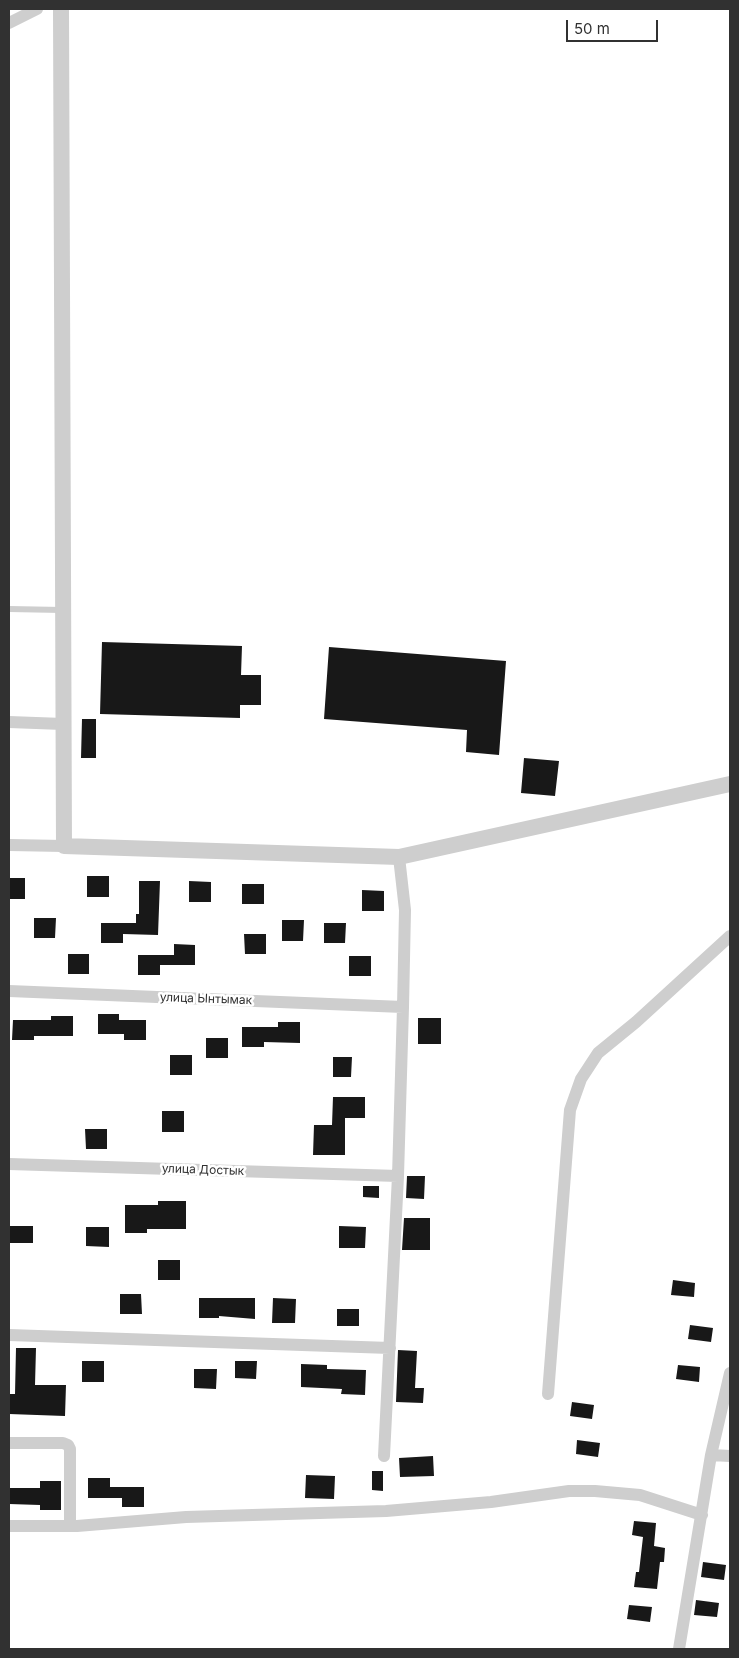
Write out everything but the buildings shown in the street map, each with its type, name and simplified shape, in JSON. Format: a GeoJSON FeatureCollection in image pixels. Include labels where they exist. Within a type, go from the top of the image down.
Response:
{"type":"FeatureCollection","features":[{"type":"Feature","properties":{"kind":"street"},"geometry":{"type":"LineString","coordinates":[[9,23],[37,9]]}},
{"type":"Feature","properties":{"kind":"street"},"geometry":{"type":"LineString","coordinates":[[61,9],[64,846]]}},
{"type":"Feature","properties":{"kind":"street"},"geometry":{"type":"LineString","coordinates":[[9,722],[63,724]]}},
{"type":"Feature","properties":{"kind":"street"},"geometry":{"type":"LineString","coordinates":[[9,845],[399,857],[730,784]]}},
{"type":"Feature","properties":{"kind":"street"},"geometry":{"type":"LineString","coordinates":[[384,1456],[398,1176],[403,1007],[405,910],[399,857]]}},
{"type":"Feature","properties":{"kind":"street"},"geometry":{"type":"LineString","coordinates":[[548,1394],[570,1110],[581,1079],[598,1053],[636,1022],[730,936]]}},
{"type":"Feature","properties":{"kind":"street","name":"улица Ынтымак"},"geometry":{"type":"LineString","coordinates":[[9,991],[403,1007]]}},
{"type":"Feature","properties":{"kind":"street","name":"улица Достык"},"geometry":{"type":"LineString","coordinates":[[9,1164],[398,1176]]}},
{"type":"Feature","properties":{"kind":"street"},"geometry":{"type":"LineString","coordinates":[[9,1335],[390,1348]]}},
{"type":"Feature","properties":{"kind":"street"},"geometry":{"type":"LineString","coordinates":[[679,1649],[711,1455],[730,1373]]}},
{"type":"Feature","properties":{"kind":"street"},"geometry":{"type":"LineString","coordinates":[[9,1444],[68,1445],[70,1449],[70,1526]]}},
{"type":"Feature","properties":{"kind":"street"},"geometry":{"type":"LineString","coordinates":[[711,1455],[730,1456]]}},
{"type":"Feature","properties":{"kind":"street"},"geometry":{"type":"LineString","coordinates":[[9,1526],[70,1526],[186,1517],[386,1511],[491,1502],[569,1491],[640,1495],[702,1515]]}},
{"type":"Feature","properties":{"kind":"lane"},"geometry":{"type":"LineString","coordinates":[[9,609],[64,610]]}}]}
